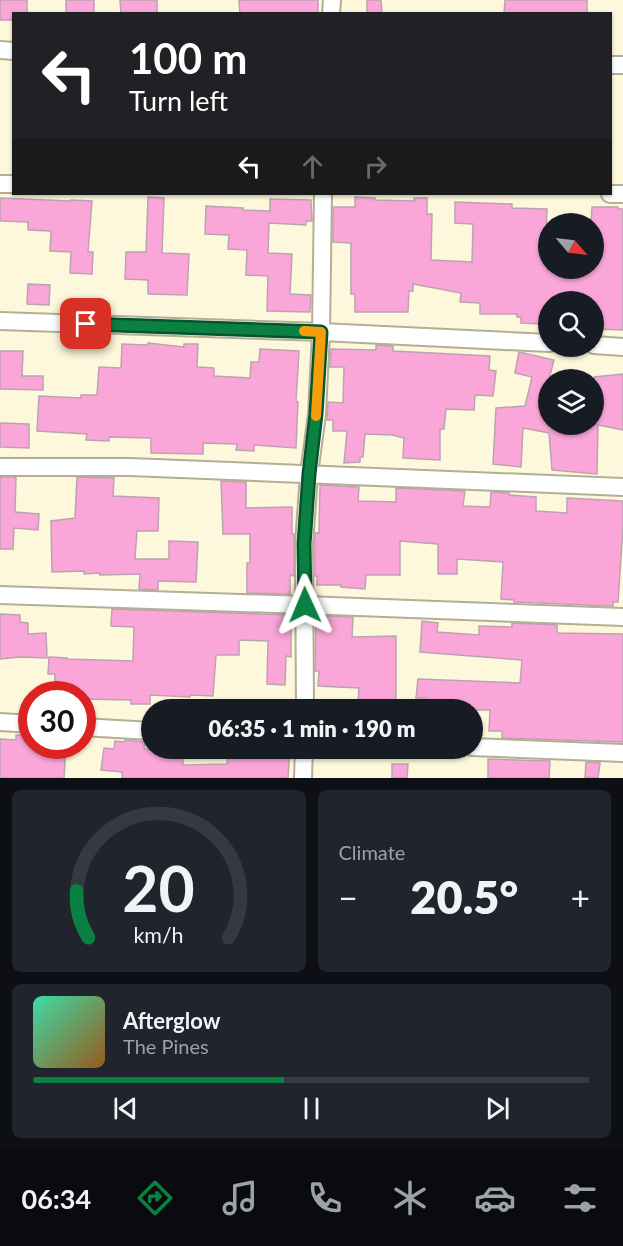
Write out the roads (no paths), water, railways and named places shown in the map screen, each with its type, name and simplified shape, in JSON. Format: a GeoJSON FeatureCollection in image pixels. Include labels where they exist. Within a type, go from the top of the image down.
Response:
{"type":"FeatureCollection","features":[{"type":"Feature","properties":{"kind":"street"},"geometry":{"type":"LineString","coordinates":[[305,699],[304,544],[321,332],[324,195]]}},
{"type":"Feature","properties":{"kind":"street"},"geometry":{"type":"LineString","coordinates":[[0,321],[321,332],[538,342]]}},
{"type":"Feature","properties":{"kind":"street"},"geometry":{"type":"LineString","coordinates":[[604,346],[623,347]]}},
{"type":"Feature","properties":{"kind":"street"},"geometry":{"type":"LineString","coordinates":[[0,466],[130,467],[623,487]]}},
{"type":"Feature","properties":{"kind":"street"},"geometry":{"type":"LineString","coordinates":[[0,595],[623,617]]}},
{"type":"Feature","properties":{"kind":"street"},"geometry":{"type":"LineString","coordinates":[[0,722],[18,723]]}},
{"type":"Feature","properties":{"kind":"street"},"geometry":{"type":"LineString","coordinates":[[96,728],[141,730]]}},
{"type":"Feature","properties":{"kind":"street"},"geometry":{"type":"LineString","coordinates":[[483,747],[623,753]]}},
{"type":"Feature","properties":{"kind":"street"},"geometry":{"type":"LineString","coordinates":[[303,778],[304,759]]}}]}
